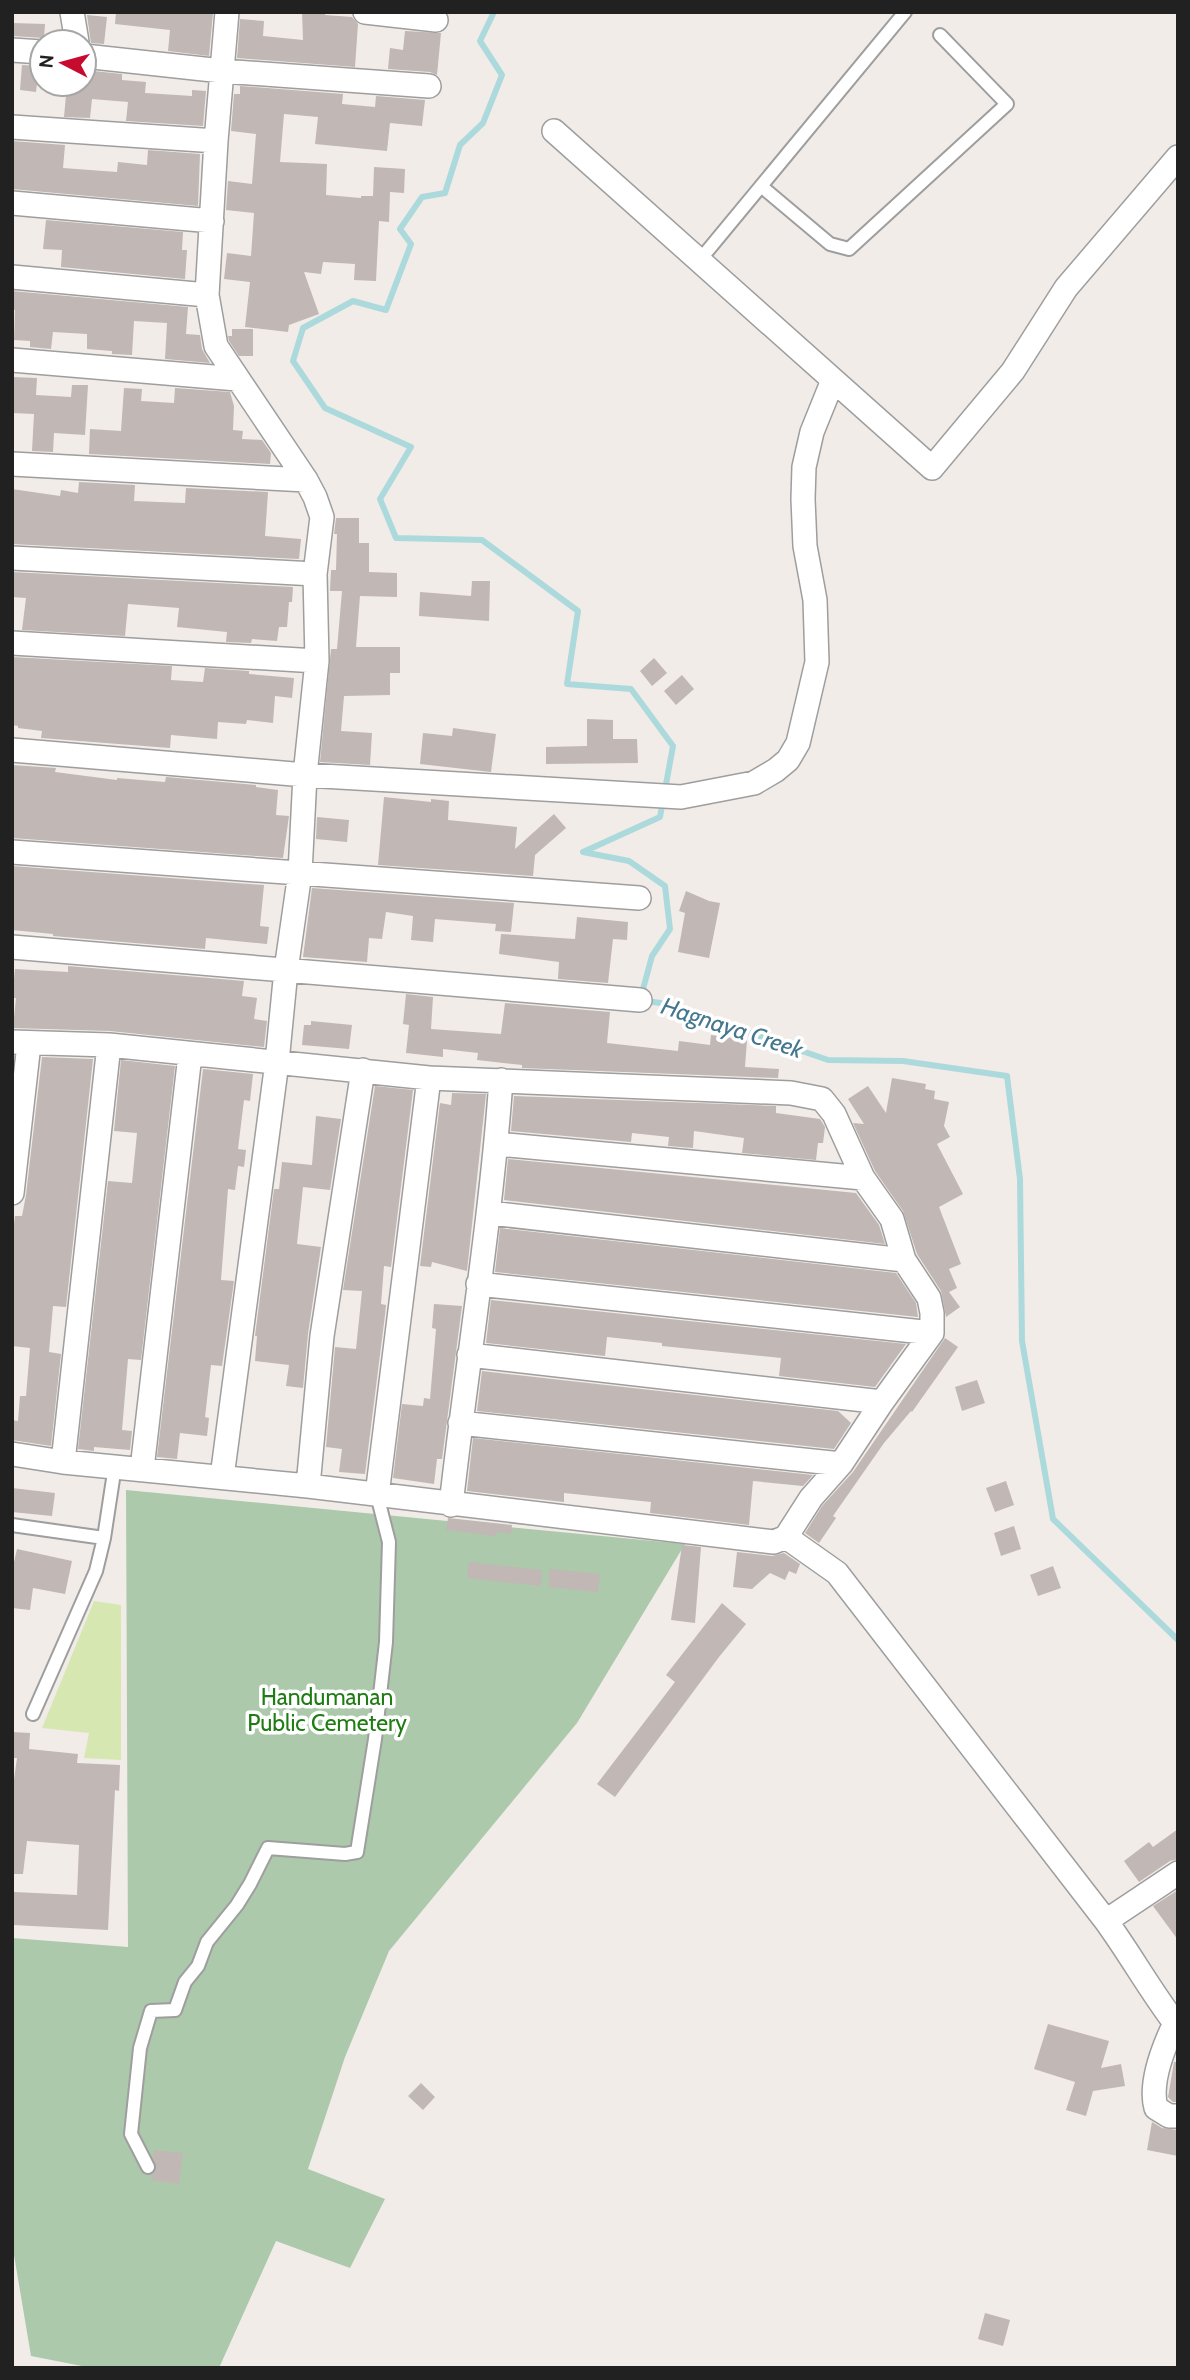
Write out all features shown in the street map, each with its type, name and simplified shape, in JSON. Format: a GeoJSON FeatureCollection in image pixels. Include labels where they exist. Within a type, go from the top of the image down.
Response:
{"type":"FeatureCollection","features":[{"type":"Feature","properties":{"kind":"street"},"geometry":{"type":"LineString","coordinates":[[222,1477],[278,1062],[286,970],[300,873],[305,775],[317,661],[315,574],[322,517],[316,496],[216,345],[207,295],[227,12]]}},
{"type":"Feature","properties":{"kind":"street"},"geometry":{"type":"LineString","coordinates":[[365,12],[436,20]]}},
{"type":"Feature","properties":{"kind":"street"},"geometry":{"type":"LineString","coordinates":[[98,58],[222,71],[429,86]]}},
{"type":"Feature","properties":{"kind":"street"},"geometry":{"type":"LineString","coordinates":[[12,127],[216,142]]}},
{"type":"Feature","properties":{"kind":"street"},"geometry":{"type":"LineString","coordinates":[[554,131],[932,468],[1013,371],[1066,288],[1178,157]]}},
{"type":"Feature","properties":{"kind":"street"},"geometry":{"type":"LineString","coordinates":[[12,203],[212,221]]}},
{"type":"Feature","properties":{"kind":"street"},"geometry":{"type":"LineString","coordinates":[[12,277],[207,295]]}},
{"type":"Feature","properties":{"kind":"street"},"geometry":{"type":"LineString","coordinates":[[12,360],[237,379]]}},
{"type":"Feature","properties":{"kind":"street"},"geometry":{"type":"LineString","coordinates":[[12,750],[488,788],[681,797],[754,783],[776,771],[788,760],[798,743],[817,662],[816,600],[805,546],[804,467],[812,432],[832,380]]}},
{"type":"Feature","properties":{"kind":"street"},"geometry":{"type":"LineString","coordinates":[[12,464],[306,480]]}},
{"type":"Feature","properties":{"kind":"street"},"geometry":{"type":"LineString","coordinates":[[12,558],[315,574]]}},
{"type":"Feature","properties":{"kind":"street"},"geometry":{"type":"LineString","coordinates":[[12,643],[317,661]]}},
{"type":"Feature","properties":{"kind":"street"},"geometry":{"type":"LineString","coordinates":[[12,852],[639,898]]}},
{"type":"Feature","properties":{"kind":"street"},"geometry":{"type":"LineString","coordinates":[[12,947],[640,1000]]}},
{"type":"Feature","properties":{"kind":"street"},"geometry":{"type":"LineString","coordinates":[[12,1193],[21,1043],[109,1045],[429,1077],[791,1093],[822,1099],[834,1114],[863,1178],[892,1219],[904,1260],[929,1298],[932,1313],[932,1333],[841,1465],[811,1498],[786,1537],[774,1542],[308,1486],[63,1462],[12,1454]]}},
{"type":"Feature","properties":{"kind":"street"},"geometry":{"type":"LineString","coordinates":[[63,1462],[109,1045]]}},
{"type":"Feature","properties":{"kind":"street"},"geometry":{"type":"LineString","coordinates":[[142,1469],[190,1055]]}},
{"type":"Feature","properties":{"kind":"street"},"geometry":{"type":"LineString","coordinates":[[308,1486],[322,1336],[363,1070]]}},
{"type":"Feature","properties":{"kind":"street"},"geometry":{"type":"LineString","coordinates":[[377,1495],[429,1077]]}},
{"type":"Feature","properties":{"kind":"street"},"geometry":{"type":"LineString","coordinates":[[451,1504],[489,1213],[501,1080]]}},
{"type":"Feature","properties":{"kind":"street"},"geometry":{"type":"LineString","coordinates":[[497,1144],[863,1178]]}},
{"type":"Feature","properties":{"kind":"street"},"geometry":{"type":"LineString","coordinates":[[489,1213],[904,1260]]}},
{"type":"Feature","properties":{"kind":"street"},"geometry":{"type":"LineString","coordinates":[[478,1284],[932,1333]]}},
{"type":"Feature","properties":{"kind":"street"},"geometry":{"type":"LineString","coordinates":[[469,1354],[882,1402]]}},
{"type":"Feature","properties":{"kind":"street"},"geometry":{"type":"LineString","coordinates":[[460,1423],[841,1465]]}},
{"type":"Feature","properties":{"kind":"street"},"geometry":{"type":"LineString","coordinates":[[786,1537],[837,1573],[1107,1921],[1176,2023],[1164,2045],[1152,2095],[1156,2108],[1169,2116],[1178,2116]]}},
{"type":"Feature","properties":{"kind":"street"},"geometry":{"type":"LineString","coordinates":[[1107,1921],[1178,1873]]}},
{"type":"Feature","properties":{"kind":"lane"},"geometry":{"type":"LineString","coordinates":[[699,261],[905,12]]}},
{"type":"Feature","properties":{"kind":"lane"},"geometry":{"type":"LineString","coordinates":[[761,186],[830,244],[849,249],[1007,104],[940,35]]}},
{"type":"Feature","properties":{"kind":"lane"},"geometry":{"type":"LineString","coordinates":[[33,1714],[96,1570],[104,1538],[115,1466]]}},
{"type":"Feature","properties":{"kind":"lane"},"geometry":{"type":"LineString","coordinates":[[148,2167],[131,2134],[140,2048],[151,2011],[174,2010],[185,1982],[198,1966],[207,1942],[243,1895],[268,1848],[345,1854],[357,1852],[375,1739],[386,1642],[389,1542],[377,1495]]}},
{"type":"Feature","properties":{"kind":"lane"},"geometry":{"type":"LineString","coordinates":[[12,1525],[104,1538]]}},
{"type":"Feature","properties":{"kind":"green space","name":"Handumanan Public Cemetery"},"geometry":{"type":"Polygon","coordinates":[[[126,1490],[685,1544],[577,1723],[389,1951],[345,2057],[308,2169],[385,2199],[350,2268],[276,2241],[219,2368],[92,2368],[31,2356],[12,2243],[12,1938],[128,1947],[126,1490]]]}},
{"type":"Feature","properties":{"kind":"green space"},"geometry":{"type":"Polygon","coordinates":[[[94,1601],[121,1605],[121,1760],[84,1758],[89,1733],[42,1728],[94,1601]]]}},
{"type":"Feature","properties":{"kind":"building"},"geometry":{"type":"Polygon","coordinates":[[[116,12],[213,13],[209,56],[168,51],[170,30],[115,24],[116,12]]]}},
{"type":"Feature","properties":{"kind":"building"},"geometry":{"type":"Polygon","coordinates":[[[302,12],[325,12],[325,15],[352,17],[358,24],[355,67],[237,58],[240,19],[264,21],[263,36],[303,40],[302,12]]]}},
{"type":"Feature","properties":{"kind":"building"},"geometry":{"type":"Polygon","coordinates":[[[87,15],[107,17],[104,44],[98,44],[98,28],[89,28],[87,15]]]}},
{"type":"Feature","properties":{"kind":"building"},"geometry":{"type":"Polygon","coordinates":[[[12,23],[45,24],[45,28],[28,28],[28,37],[12,36],[12,23]]]}},
{"type":"Feature","properties":{"kind":"building"},"geometry":{"type":"Polygon","coordinates":[[[405,31],[441,33],[437,75],[430,72],[388,69],[390,48],[403,50],[405,31]]]}},
{"type":"Feature","properties":{"kind":"building"},"geometry":{"type":"Polygon","coordinates":[[[22,65],[28,65],[28,91],[20,90],[22,65]]]}},
{"type":"Feature","properties":{"kind":"building"},"geometry":{"type":"Polygon","coordinates":[[[98,71],[122,74],[122,80],[146,82],[145,93],[192,96],[192,90],[206,91],[203,126],[126,121],[128,102],[92,99],[90,118],[64,117],[66,98],[98,98],[98,71]]]}},
{"type":"Feature","properties":{"kind":"building"},"geometry":{"type":"Polygon","coordinates":[[[240,86],[343,94],[342,104],[375,107],[376,96],[425,100],[422,126],[390,123],[387,151],[315,144],[318,117],[284,114],[280,162],[327,164],[326,195],[361,198],[373,196],[374,167],[405,169],[404,193],[390,192],[389,222],[379,221],[376,281],[354,280],[355,264],[323,262],[321,274],[304,272],[319,314],[289,325],[288,332],[245,327],[250,282],[224,279],[227,253],[251,256],[254,213],[226,210],[228,181],[252,184],[256,134],[231,131],[234,94],[240,94],[240,86]]]}},
{"type":"Feature","properties":{"kind":"building"},"geometry":{"type":"Polygon","coordinates":[[[12,141],[65,145],[63,168],[117,172],[118,162],[147,165],[148,150],[200,154],[198,206],[12,189],[12,141]]]}},
{"type":"Feature","properties":{"kind":"building"},"geometry":{"type":"Polygon","coordinates":[[[46,220],[183,232],[182,250],[187,250],[185,279],[61,267],[62,250],[43,249],[46,220]]]}},
{"type":"Feature","properties":{"kind":"building"},"geometry":{"type":"Polygon","coordinates":[[[12,291],[188,307],[186,334],[200,335],[202,349],[210,363],[165,359],[167,323],[134,321],[132,355],[87,349],[87,334],[53,332],[51,349],[30,347],[30,341],[14,340],[15,310],[12,310],[12,291]]]}},
{"type":"Feature","properties":{"kind":"building"},"geometry":{"type":"Polygon","coordinates":[[[232,329],[253,329],[253,356],[239,356],[229,341],[228,336],[232,336],[232,329]]]}},
{"type":"Feature","properties":{"kind":"building"},"geometry":{"type":"Polygon","coordinates":[[[12,377],[37,378],[36,395],[71,397],[72,385],[88,385],[85,435],[54,433],[53,452],[32,451],[34,414],[12,413],[12,377]]]}},
{"type":"Feature","properties":{"kind":"building"},"geometry":{"type":"Polygon","coordinates":[[[124,388],[142,389],[141,401],[174,403],[175,388],[230,392],[234,406],[233,430],[243,431],[242,439],[262,440],[271,453],[270,464],[89,454],[90,429],[121,431],[124,388]]]}},
{"type":"Feature","properties":{"kind":"building"},"geometry":{"type":"Polygon","coordinates":[[[79,482],[135,485],[134,501],[185,503],[186,488],[268,492],[265,536],[301,539],[299,559],[12,544],[12,489],[60,496],[61,490],[78,493],[79,482]]]}},
{"type":"Feature","properties":{"kind":"building"},"geometry":{"type":"Polygon","coordinates":[[[336,518],[359,518],[359,543],[369,543],[369,572],[397,573],[397,597],[360,596],[356,647],[400,647],[400,673],[390,673],[390,695],[344,696],[341,731],[372,733],[370,765],[320,762],[331,649],[337,649],[342,591],[330,591],[331,570],[336,570],[336,518]]]}},
{"type":"Feature","properties":{"kind":"building"},"geometry":{"type":"Polygon","coordinates":[[[12,572],[293,587],[292,602],[289,602],[287,627],[279,627],[277,641],[252,639],[251,643],[226,642],[227,632],[177,627],[179,608],[128,604],[125,636],[22,630],[26,598],[12,597],[12,572]]]}},
{"type":"Feature","properties":{"kind":"building"},"geometry":{"type":"Polygon","coordinates":[[[472,581],[490,581],[489,621],[419,616],[420,592],[471,596],[472,581]]]}},
{"type":"Feature","properties":{"kind":"building"},"geometry":{"type":"Polygon","coordinates":[[[12,657],[172,666],[171,680],[203,682],[205,668],[249,671],[249,674],[294,678],[292,698],[275,696],[273,723],[247,720],[246,724],[218,722],[217,739],[171,735],[170,748],[41,738],[42,731],[12,725],[12,657]]]}},
{"type":"Feature","properties":{"kind":"building"},"geometry":{"type":"Polygon","coordinates":[[[654,658],[667,673],[652,686],[640,671],[654,658]]]}},
{"type":"Feature","properties":{"kind":"building"},"geometry":{"type":"Polygon","coordinates":[[[682,675],[694,689],[676,705],[664,691],[682,675]]]}},
{"type":"Feature","properties":{"kind":"building"},"geometry":{"type":"Polygon","coordinates":[[[587,719],[613,720],[613,739],[637,739],[638,763],[546,764],[546,747],[587,746],[587,719]]]}},
{"type":"Feature","properties":{"kind":"building"},"geometry":{"type":"Polygon","coordinates":[[[453,728],[496,734],[491,772],[420,764],[423,733],[452,736],[453,728]]]}},
{"type":"Feature","properties":{"kind":"building"},"geometry":{"type":"Polygon","coordinates":[[[12,765],[56,768],[55,772],[117,780],[165,782],[166,777],[256,785],[278,790],[276,815],[289,816],[283,858],[12,838],[12,765]]]}},
{"type":"Feature","properties":{"kind":"building"},"geometry":{"type":"Polygon","coordinates":[[[384,797],[431,802],[431,799],[449,801],[448,820],[517,827],[515,849],[554,814],[566,828],[535,855],[533,876],[378,865],[384,797]]]}},
{"type":"Feature","properties":{"kind":"building"},"geometry":{"type":"Polygon","coordinates":[[[317,817],[349,820],[347,842],[316,839],[317,817]]]}},
{"type":"Feature","properties":{"kind":"building"},"geometry":{"type":"Polygon","coordinates":[[[12,866],[264,885],[260,926],[269,927],[267,944],[206,938],[205,949],[12,930],[12,866]]]}},
{"type":"Feature","properties":{"kind":"building"},"geometry":{"type":"Polygon","coordinates":[[[312,888],[514,903],[511,932],[495,931],[496,924],[435,919],[433,942],[411,940],[413,916],[386,912],[382,939],[369,938],[367,962],[303,957],[312,888]]]}},
{"type":"Feature","properties":{"kind":"building"},"geometry":{"type":"Polygon","coordinates":[[[686,891],[720,903],[709,958],[678,952],[685,913],[679,911],[686,891]]]}},
{"type":"Feature","properties":{"kind":"building"},"geometry":{"type":"Polygon","coordinates":[[[577,917],[628,922],[627,940],[613,939],[608,983],[558,979],[559,962],[499,954],[501,934],[575,939],[577,917]]]}},
{"type":"Feature","properties":{"kind":"building"},"geometry":{"type":"Polygon","coordinates":[[[68,966],[244,981],[242,996],[257,998],[254,1019],[267,1021],[264,1047],[110,1031],[13,1028],[15,969],[68,972],[68,966]]]}},
{"type":"Feature","properties":{"kind":"building"},"geometry":{"type":"Polygon","coordinates":[[[406,994],[433,997],[431,1029],[501,1034],[505,1003],[610,1012],[607,1043],[678,1051],[679,1041],[710,1045],[711,1035],[747,1040],[745,1067],[779,1069],[778,1078],[522,1068],[522,1065],[477,1060],[478,1053],[443,1049],[443,1057],[406,1053],[409,1025],[403,1024],[406,994]]]}},
{"type":"Feature","properties":{"kind":"building"},"geometry":{"type":"Polygon","coordinates":[[[311,1021],[352,1025],[349,1049],[302,1045],[304,1025],[311,1025],[311,1021]]]}},
{"type":"Feature","properties":{"kind":"building"},"geometry":{"type":"Polygon","coordinates":[[[42,1057],[93,1059],[66,1307],[53,1306],[49,1352],[61,1354],[51,1446],[12,1440],[12,1420],[18,1421],[20,1396],[26,1396],[30,1348],[12,1346],[12,1240],[15,1216],[22,1216],[26,1195],[42,1057]]]}},
{"type":"Feature","properties":{"kind":"building"},"geometry":{"type":"Polygon","coordinates":[[[121,1060],[175,1066],[141,1360],[128,1359],[122,1430],[132,1431],[130,1450],[94,1447],[94,1451],[78,1449],[108,1181],[132,1183],[137,1133],[114,1131],[121,1060]]]}},
{"type":"Feature","properties":{"kind":"building"},"geometry":{"type":"Polygon","coordinates":[[[203,1069],[253,1074],[250,1101],[244,1100],[238,1149],[246,1150],[244,1167],[238,1166],[235,1190],[228,1189],[221,1280],[234,1281],[222,1366],[211,1365],[205,1417],[209,1418],[207,1436],[180,1433],[177,1459],[157,1457],[203,1069]]]}},
{"type":"Feature","properties":{"kind":"building"},"geometry":{"type":"Polygon","coordinates":[[[892,1078],[926,1084],[925,1089],[935,1091],[934,1099],[949,1102],[944,1126],[950,1137],[937,1144],[963,1194],[939,1207],[961,1264],[949,1269],[957,1288],[949,1292],[960,1307],[946,1317],[941,1291],[917,1254],[903,1211],[875,1171],[853,1123],[864,1124],[848,1099],[868,1086],[886,1113],[892,1078]]]}},
{"type":"Feature","properties":{"kind":"building"},"geometry":{"type":"Polygon","coordinates":[[[375,1086],[413,1090],[391,1267],[384,1266],[381,1304],[386,1305],[365,1474],[339,1472],[342,1449],[326,1447],[335,1347],[356,1349],[362,1291],[343,1290],[375,1086]]]}},
{"type":"Feature","properties":{"kind":"building"},"geometry":{"type":"Polygon","coordinates":[[[452,1093],[486,1094],[467,1271],[432,1262],[431,1267],[420,1266],[440,1103],[451,1105],[452,1093]]]}},
{"type":"Feature","properties":{"kind":"building"},"geometry":{"type":"Polygon","coordinates":[[[514,1096],[776,1106],[776,1113],[820,1119],[825,1127],[823,1143],[818,1143],[816,1160],[742,1153],[744,1138],[694,1131],[693,1148],[668,1146],[669,1137],[632,1133],[631,1142],[511,1131],[514,1096]]]}},
{"type":"Feature","properties":{"kind":"building"},"geometry":{"type":"Polygon","coordinates":[[[316,1116],[341,1119],[330,1190],[303,1187],[297,1244],[321,1247],[303,1388],[286,1386],[289,1365],[255,1361],[255,1336],[274,1189],[279,1189],[282,1162],[312,1165],[316,1116]]]}},
{"type":"Feature","properties":{"kind":"building"},"geometry":{"type":"Polygon","coordinates":[[[508,1159],[856,1193],[879,1225],[885,1244],[504,1200],[508,1159]]]}},
{"type":"Feature","properties":{"kind":"building"},"geometry":{"type":"Polygon","coordinates":[[[500,1228],[896,1273],[916,1303],[918,1317],[495,1272],[500,1228]]]}},
{"type":"Feature","properties":{"kind":"building"},"geometry":{"type":"Polygon","coordinates":[[[491,1300],[906,1344],[875,1387],[779,1376],[781,1358],[662,1346],[662,1343],[607,1337],[605,1356],[486,1343],[491,1300]]]}},
{"type":"Feature","properties":{"kind":"building"},"geometry":{"type":"Polygon","coordinates":[[[434,1304],[462,1306],[442,1459],[437,1459],[434,1484],[393,1478],[402,1404],[423,1406],[424,1398],[430,1399],[436,1329],[432,1328],[434,1304]]]}},
{"type":"Feature","properties":{"kind":"building"},"geometry":{"type":"Polygon","coordinates":[[[945,1338],[958,1347],[912,1412],[884,1443],[833,1516],[836,1518],[819,1543],[805,1533],[822,1506],[853,1472],[945,1338]]]}},
{"type":"Feature","properties":{"kind":"building"},"geometry":{"type":"Polygon","coordinates":[[[482,1371],[838,1411],[851,1423],[834,1449],[477,1411],[482,1371]]]}},
{"type":"Feature","properties":{"kind":"building"},"geometry":{"type":"Polygon","coordinates":[[[977,1380],[985,1403],[962,1411],[955,1387],[977,1380]]]}},
{"type":"Feature","properties":{"kind":"building"},"geometry":{"type":"Polygon","coordinates":[[[473,1438],[813,1475],[803,1486],[753,1481],[749,1525],[650,1513],[651,1502],[564,1493],[564,1502],[467,1491],[473,1438]]]}},
{"type":"Feature","properties":{"kind":"building"},"geometry":{"type":"Polygon","coordinates":[[[1006,1481],[1014,1505],[995,1512],[986,1488],[1006,1481]]]}},
{"type":"Feature","properties":{"kind":"building"},"geometry":{"type":"Polygon","coordinates":[[[12,1488],[55,1493],[52,1516],[12,1512],[12,1488]]]}},
{"type":"Feature","properties":{"kind":"building"},"geometry":{"type":"Polygon","coordinates":[[[448,1518],[512,1525],[511,1534],[497,1532],[496,1536],[446,1530],[448,1518]]]}},
{"type":"Feature","properties":{"kind":"building"},"geometry":{"type":"Polygon","coordinates":[[[1014,1526],[1021,1549],[1001,1556],[994,1533],[1014,1526]]]}},
{"type":"Feature","properties":{"kind":"building"},"geometry":{"type":"Polygon","coordinates":[[[682,1545],[701,1547],[695,1623],[671,1620],[682,1545]]]}},
{"type":"Feature","properties":{"kind":"building"},"geometry":{"type":"Polygon","coordinates":[[[17,1549],[72,1561],[65,1594],[33,1588],[30,1610],[12,1608],[12,1571],[17,1549]]]}},
{"type":"Feature","properties":{"kind":"building"},"geometry":{"type":"Polygon","coordinates":[[[737,1552],[772,1556],[784,1553],[800,1564],[796,1574],[789,1571],[785,1580],[770,1573],[752,1589],[733,1587],[737,1552]]]}},
{"type":"Feature","properties":{"kind":"building"},"geometry":{"type":"Polygon","coordinates":[[[469,1562],[542,1570],[541,1586],[467,1578],[469,1562]]]}},
{"type":"Feature","properties":{"kind":"building"},"geometry":{"type":"Polygon","coordinates":[[[1053,1566],[1061,1588],[1038,1596],[1030,1575],[1053,1566]]]}},
{"type":"Feature","properties":{"kind":"building"},"geometry":{"type":"Polygon","coordinates":[[[550,1569],[600,1574],[598,1592],[548,1587],[550,1569]]]}},
{"type":"Feature","properties":{"kind":"building"},"geometry":{"type":"Polygon","coordinates":[[[722,1603],[746,1624],[615,1797],[597,1784],[675,1682],[666,1675],[722,1603]]]}},
{"type":"Feature","properties":{"kind":"building"},"geometry":{"type":"Polygon","coordinates":[[[12,1732],[30,1733],[29,1749],[78,1754],[77,1763],[120,1765],[119,1791],[115,1790],[108,1930],[13,1925],[14,1892],[77,1895],[79,1845],[27,1841],[23,1874],[12,1874],[12,1794],[17,1758],[12,1758],[12,1732]]]}},
{"type":"Feature","properties":{"kind":"building"},"geometry":{"type":"Polygon","coordinates":[[[1178,1829],[1178,1859],[1170,1861],[1139,1882],[1124,1861],[1149,1842],[1153,1847],[1178,1829]]]}},
{"type":"Feature","properties":{"kind":"building"},"geometry":{"type":"Polygon","coordinates":[[[1178,1890],[1178,1940],[1153,1906],[1178,1890]]]}},
{"type":"Feature","properties":{"kind":"building"},"geometry":{"type":"Polygon","coordinates":[[[1048,2024],[1109,2041],[1101,2068],[1121,2064],[1125,2086],[1093,2091],[1086,2116],[1066,2110],[1075,2082],[1034,2069],[1048,2024]]]}},
{"type":"Feature","properties":{"kind":"building"},"geometry":{"type":"Polygon","coordinates":[[[1174,2062],[1178,2062],[1178,2102],[1173,2102],[1168,2097],[1174,2062]]]}},
{"type":"Feature","properties":{"kind":"building"},"geometry":{"type":"Polygon","coordinates":[[[421,2083],[435,2097],[423,2110],[408,2096],[421,2083]]]}},
{"type":"Feature","properties":{"kind":"building"},"geometry":{"type":"Polygon","coordinates":[[[1152,2122],[1162,2128],[1178,2130],[1178,2156],[1147,2150],[1152,2122]]]}},
{"type":"Feature","properties":{"kind":"building"},"geometry":{"type":"Polygon","coordinates":[[[154,2150],[183,2153],[179,2184],[151,2180],[151,2175],[157,2168],[153,2158],[154,2150]]]}},
{"type":"Feature","properties":{"kind":"building"},"geometry":{"type":"Polygon","coordinates":[[[985,2313],[1010,2320],[1003,2346],[978,2339],[985,2313]]]}},
{"type":"Feature","properties":{"kind":"waterway","name":"Hagnaya Creek"},"geometry":{"type":"LineString","coordinates":[[494,12],[480,41],[502,75],[483,123],[460,145],[445,193],[422,197],[400,229],[411,244],[386,310],[353,301],[303,328],[293,361],[325,408],[411,447],[380,499],[396,538],[482,540],[578,611],[567,684],[631,689],[673,746],[660,817],[583,852],[629,861],[665,886],[670,929],[652,956],[640,1000],[667,1004],[828,1060],[903,1061],[1007,1076],[1020,1179],[1022,1341],[1053,1519],[1178,1640]]}}]}
